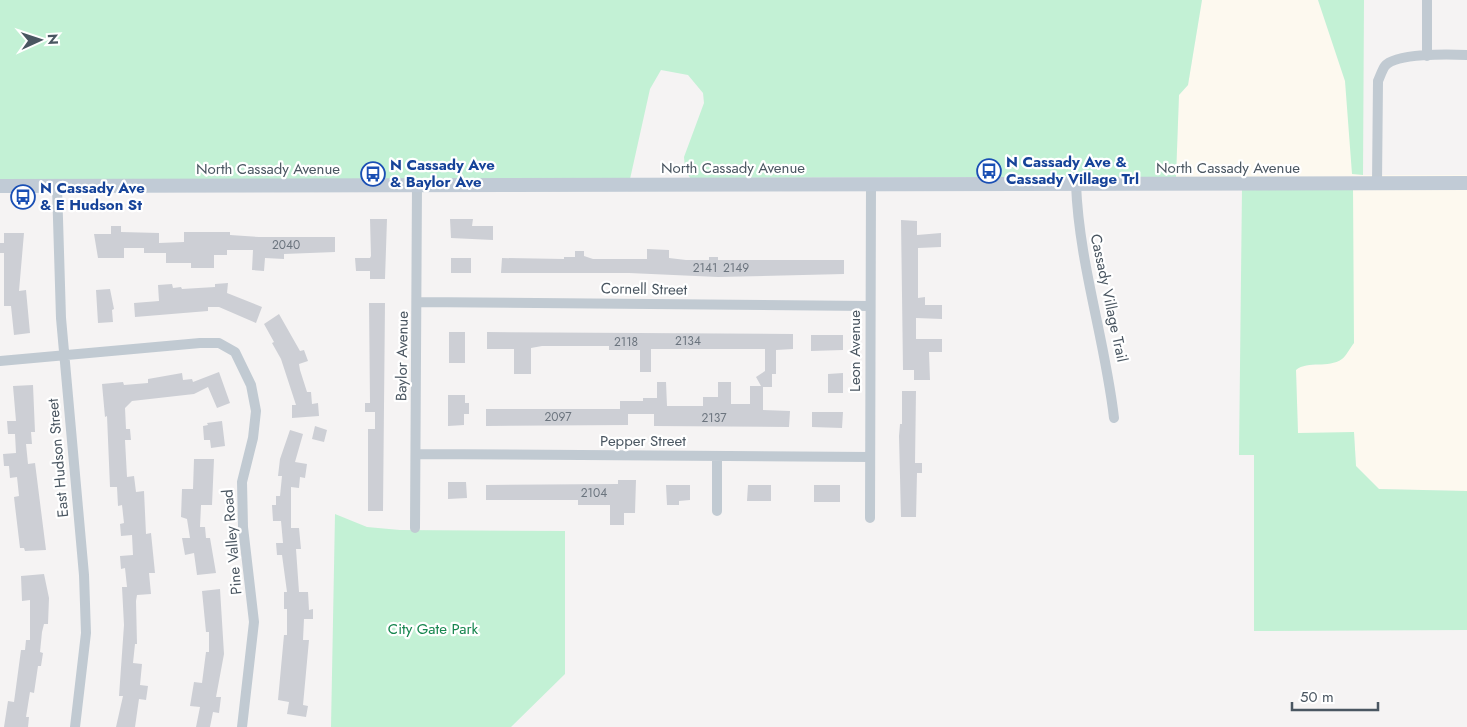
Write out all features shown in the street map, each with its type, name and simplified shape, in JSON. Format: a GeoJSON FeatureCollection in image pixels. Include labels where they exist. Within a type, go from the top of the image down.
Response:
{"type":"FeatureCollection","features":[{"type":"Feature","properties":{"kind":"main road","name":"North Cassady Avenue"},"geometry":{"type":"LineString","coordinates":[[0,186],[1467,183]]}},
{"type":"Feature","properties":{"kind":"street"},"geometry":{"type":"LineString","coordinates":[[1427,0],[1427,56]]}},
{"type":"Feature","properties":{"kind":"street"},"geometry":{"type":"LineString","coordinates":[[1377,183],[1378,81],[1385,66],[1393,60],[1467,54]]}},
{"type":"Feature","properties":{"kind":"street","name":"Baylor Avenue"},"geometry":{"type":"LineString","coordinates":[[415,528],[417,184]]}},
{"type":"Feature","properties":{"kind":"street","name":"Leon Avenue"},"geometry":{"type":"LineString","coordinates":[[870,518],[871,184]]}},
{"type":"Feature","properties":{"kind":"street","name":"Cassady Village Trail"},"geometry":{"type":"LineString","coordinates":[[1076,184],[1083,259],[1110,378],[1114,418]]}},
{"type":"Feature","properties":{"kind":"street","name":"East Hudson Street"},"geometry":{"type":"LineString","coordinates":[[58,186],[60,318],[84,575],[86,633],[74,727]]}},
{"type":"Feature","properties":{"kind":"street","name":"Cornell Street"},"geometry":{"type":"LineString","coordinates":[[417,302],[870,306]]}},
{"type":"Feature","properties":{"kind":"street","name":"Pine Valley Road"},"geometry":{"type":"LineString","coordinates":[[0,361],[218,343],[234,352],[252,385],[256,411],[253,438],[242,482],[243,527],[254,622],[242,727]]}},
{"type":"Feature","properties":{"kind":"street","name":"Pepper Street"},"geometry":{"type":"LineString","coordinates":[[416,454],[870,456]]}},
{"type":"Feature","properties":{"kind":"street"},"geometry":{"type":"LineString","coordinates":[[717,456],[717,512]]}},
{"type":"Feature","properties":{"kind":"shaded area"},"geometry":{"type":"Polygon","coordinates":[[[1202,0],[1318,0],[1345,81],[1363,175],[1467,175],[1467,491],[1379,489],[1356,466],[1354,433],[1298,433],[1296,370],[1301,366],[1332,363],[1242,177],[1176,177],[1179,95],[1188,85],[1202,0]]]}},
{"type":"Feature","properties":{"kind":"green space"},"geometry":{"type":"Polygon","coordinates":[[[0,0],[1202,0],[1188,85],[1179,95],[1176,177],[690,178],[685,169],[684,157],[704,103],[703,93],[688,75],[661,70],[650,89],[630,179],[0,180],[0,0]]]}},
{"type":"Feature","properties":{"kind":"green space"},"geometry":{"type":"Polygon","coordinates":[[[1318,0],[1364,0],[1363,175],[1352,174],[1345,81],[1318,0]]]}},
{"type":"Feature","properties":{"kind":"green space"},"geometry":{"type":"Polygon","coordinates":[[[1353,187],[1354,343],[1344,358],[1336,362],[1306,365],[1296,370],[1298,433],[1354,432],[1356,466],[1379,489],[1467,491],[1467,630],[1254,631],[1254,455],[1239,455],[1242,188],[1353,187]]]}},
{"type":"Feature","properties":{"kind":"green space","name":"City Gate Park"},"geometry":{"type":"Polygon","coordinates":[[[335,514],[367,527],[400,530],[565,531],[565,674],[511,727],[331,727],[335,514]]]}},
{"type":"Feature","properties":{"kind":"building"},"geometry":{"type":"Polygon","coordinates":[[[370,219],[387,219],[385,279],[370,279],[370,271],[356,271],[355,258],[370,258],[371,256],[370,219]]]}},
{"type":"Feature","properties":{"kind":"building"},"geometry":{"type":"Polygon","coordinates":[[[450,219],[473,219],[472,226],[493,226],[493,240],[451,238],[450,219]]]}},
{"type":"Feature","properties":{"kind":"building"},"geometry":{"type":"Polygon","coordinates":[[[901,220],[917,221],[917,235],[941,233],[941,247],[918,248],[918,298],[925,297],[925,305],[942,305],[942,319],[916,318],[916,339],[942,339],[942,352],[929,352],[930,380],[914,380],[914,370],[903,370],[901,220]]]}},
{"type":"Feature","properties":{"kind":"building"},"geometry":{"type":"Polygon","coordinates":[[[111,226],[121,226],[121,232],[159,233],[159,243],[184,242],[184,232],[230,232],[230,235],[259,237],[335,237],[335,252],[284,254],[284,259],[265,258],[264,271],[252,270],[253,250],[227,250],[227,255],[214,255],[214,268],[191,268],[191,263],[166,263],[166,253],[144,253],[144,248],[124,248],[124,258],[98,258],[94,234],[111,234],[111,226]]]}},
{"type":"Feature","properties":{"kind":"building"},"geometry":{"type":"Polygon","coordinates":[[[4,233],[24,233],[19,291],[26,290],[30,333],[14,335],[11,306],[4,306],[4,253],[0,253],[0,243],[4,243],[4,233]]]}},
{"type":"Feature","properties":{"kind":"building"},"geometry":{"type":"Polygon","coordinates":[[[647,249],[669,250],[669,258],[686,260],[709,260],[709,257],[718,257],[718,260],[844,260],[844,274],[718,277],[629,273],[501,273],[502,258],[564,259],[564,257],[575,257],[575,251],[584,251],[584,256],[593,259],[647,259],[647,249]]]}},
{"type":"Feature","properties":{"kind":"building"},"geometry":{"type":"Polygon","coordinates":[[[451,258],[471,258],[471,273],[451,273],[451,258]]]}},
{"type":"Feature","properties":{"kind":"building"},"geometry":{"type":"Polygon","coordinates":[[[228,283],[227,293],[262,307],[256,323],[219,307],[208,307],[208,311],[135,317],[134,303],[159,301],[158,285],[172,284],[173,288],[181,287],[182,289],[215,287],[215,284],[228,283]]]}},
{"type":"Feature","properties":{"kind":"building"},"geometry":{"type":"Polygon","coordinates":[[[110,289],[114,309],[112,310],[113,322],[98,323],[96,290],[110,289]]]}},
{"type":"Feature","properties":{"kind":"building"},"geometry":{"type":"Polygon","coordinates":[[[369,303],[385,303],[383,511],[368,511],[368,429],[375,429],[375,412],[365,412],[365,403],[370,403],[369,303]]]}},
{"type":"Feature","properties":{"kind":"building"},"geometry":{"type":"Polygon","coordinates":[[[279,314],[300,351],[304,350],[308,361],[299,364],[300,370],[307,392],[311,392],[312,404],[318,403],[319,416],[292,418],[292,405],[296,405],[281,359],[264,324],[279,314]]]}},
{"type":"Feature","properties":{"kind":"building"},"geometry":{"type":"Polygon","coordinates":[[[449,332],[465,332],[465,363],[449,363],[449,332]]]}},
{"type":"Feature","properties":{"kind":"building"},"geometry":{"type":"Polygon","coordinates":[[[487,332],[793,334],[793,349],[776,350],[776,374],[772,374],[772,387],[763,387],[763,410],[790,411],[789,427],[654,426],[654,414],[628,414],[628,425],[486,426],[486,409],[620,409],[620,401],[643,401],[643,398],[657,398],[657,382],[666,382],[667,406],[703,406],[703,397],[718,397],[718,382],[731,382],[731,404],[750,404],[750,386],[761,386],[756,377],[765,371],[765,349],[651,349],[651,372],[640,372],[640,350],[609,350],[609,346],[542,346],[531,348],[531,374],[514,374],[514,349],[487,349],[487,332]]]}},
{"type":"Feature","properties":{"kind":"building"},"geometry":{"type":"Polygon","coordinates":[[[811,335],[843,335],[843,350],[811,351],[811,335]]]}},
{"type":"Feature","properties":{"kind":"building"},"geometry":{"type":"Polygon","coordinates":[[[219,372],[230,403],[217,408],[208,387],[194,394],[132,401],[125,408],[126,429],[130,429],[131,440],[125,440],[127,477],[134,476],[136,492],[144,491],[146,534],[151,533],[155,573],[149,573],[151,594],[137,595],[136,601],[137,644],[135,644],[133,663],[142,664],[140,685],[148,686],[146,700],[139,699],[135,727],[116,727],[123,696],[119,696],[124,625],[122,587],[127,587],[125,568],[121,569],[120,556],[133,555],[132,535],[121,536],[120,524],[124,523],[122,505],[118,506],[117,487],[110,487],[107,416],[105,417],[102,384],[123,382],[124,385],[148,383],[148,379],[182,373],[183,380],[192,379],[193,382],[219,372]]]}},
{"type":"Feature","properties":{"kind":"building"},"geometry":{"type":"Polygon","coordinates":[[[843,373],[843,393],[828,393],[828,374],[843,373]]]}},
{"type":"Feature","properties":{"kind":"building"},"geometry":{"type":"Polygon","coordinates":[[[33,385],[35,432],[31,432],[32,444],[26,444],[28,464],[35,463],[46,550],[25,551],[24,548],[20,548],[14,497],[19,496],[17,477],[10,478],[9,466],[4,466],[3,454],[16,453],[15,434],[8,434],[7,421],[16,421],[13,386],[33,385]]]}},
{"type":"Feature","properties":{"kind":"building"},"geometry":{"type":"Polygon","coordinates":[[[902,391],[916,391],[915,463],[922,463],[922,473],[917,473],[916,517],[901,517],[899,436],[900,424],[902,424],[902,391]]]}},
{"type":"Feature","properties":{"kind":"building"},"geometry":{"type":"Polygon","coordinates":[[[448,395],[465,395],[465,403],[469,403],[469,414],[464,414],[464,425],[448,426],[448,395]]]}},
{"type":"Feature","properties":{"kind":"building"},"geometry":{"type":"Polygon","coordinates":[[[812,412],[843,412],[842,428],[812,427],[812,412]]]}},
{"type":"Feature","properties":{"kind":"building"},"geometry":{"type":"Polygon","coordinates":[[[222,421],[225,446],[211,448],[210,440],[204,440],[203,426],[208,425],[207,423],[222,421]]]}},
{"type":"Feature","properties":{"kind":"building"},"geometry":{"type":"Polygon","coordinates":[[[315,426],[327,430],[324,442],[312,439],[315,426]]]}},
{"type":"Feature","properties":{"kind":"building"},"geometry":{"type":"Polygon","coordinates":[[[290,430],[303,434],[295,462],[307,464],[305,478],[300,477],[299,488],[291,487],[291,528],[299,528],[301,549],[296,549],[299,592],[308,592],[309,610],[313,609],[313,619],[304,619],[303,640],[309,640],[303,705],[308,706],[306,717],[287,714],[289,702],[278,700],[284,635],[287,635],[287,609],[284,609],[284,592],[287,592],[282,555],[277,555],[276,543],[283,543],[281,521],[273,521],[272,505],[276,505],[276,496],[280,496],[282,476],[278,476],[280,459],[290,430]]]}},
{"type":"Feature","properties":{"kind":"building"},"geometry":{"type":"Polygon","coordinates":[[[194,459],[214,459],[212,505],[201,505],[200,527],[205,527],[206,538],[210,538],[216,573],[197,575],[194,553],[185,555],[182,538],[190,538],[187,519],[181,517],[182,489],[193,489],[194,459]]]}},
{"type":"Feature","properties":{"kind":"building"},"geometry":{"type":"Polygon","coordinates":[[[618,480],[636,480],[635,513],[624,513],[624,525],[610,525],[610,505],[578,505],[578,500],[486,500],[486,485],[618,484],[618,480]]]}},
{"type":"Feature","properties":{"kind":"building"},"geometry":{"type":"Polygon","coordinates":[[[448,482],[466,482],[467,498],[448,499],[448,482]]]}},
{"type":"Feature","properties":{"kind":"building"},"geometry":{"type":"Polygon","coordinates":[[[666,485],[690,485],[690,500],[679,501],[679,505],[667,505],[666,485]]]}},
{"type":"Feature","properties":{"kind":"building"},"geometry":{"type":"Polygon","coordinates":[[[748,485],[771,485],[771,501],[747,501],[748,485]]]}},
{"type":"Feature","properties":{"kind":"building"},"geometry":{"type":"Polygon","coordinates":[[[814,485],[840,485],[840,502],[814,502],[814,485]]]}},
{"type":"Feature","properties":{"kind":"building"},"geometry":{"type":"Polygon","coordinates":[[[44,574],[49,598],[48,624],[44,624],[42,632],[40,652],[43,653],[41,666],[38,666],[34,693],[30,692],[26,717],[29,717],[28,727],[4,727],[8,701],[14,702],[21,650],[25,650],[26,640],[30,640],[30,600],[22,601],[21,576],[44,574]]]}},
{"type":"Feature","properties":{"kind":"building"},"geometry":{"type":"Polygon","coordinates":[[[220,589],[224,654],[216,697],[221,697],[219,713],[213,712],[210,727],[196,727],[200,707],[190,706],[194,682],[202,683],[206,652],[209,652],[209,632],[206,632],[202,591],[220,589]]]}},
{"type":"Feature","properties":{"kind":"place","name":"N Cassady Ave & Cassady Village Trl"},"geometry":{"type":"Point","coordinates":[989,171]}},
{"type":"Feature","properties":{"kind":"place","name":"N Cassady Ave & Baylor Ave"},"geometry":{"type":"Point","coordinates":[373,174]}},
{"type":"Feature","properties":{"kind":"place","name":"N Cassady Ave & E Hudson St"},"geometry":{"type":"Point","coordinates":[23,197]}}]}
